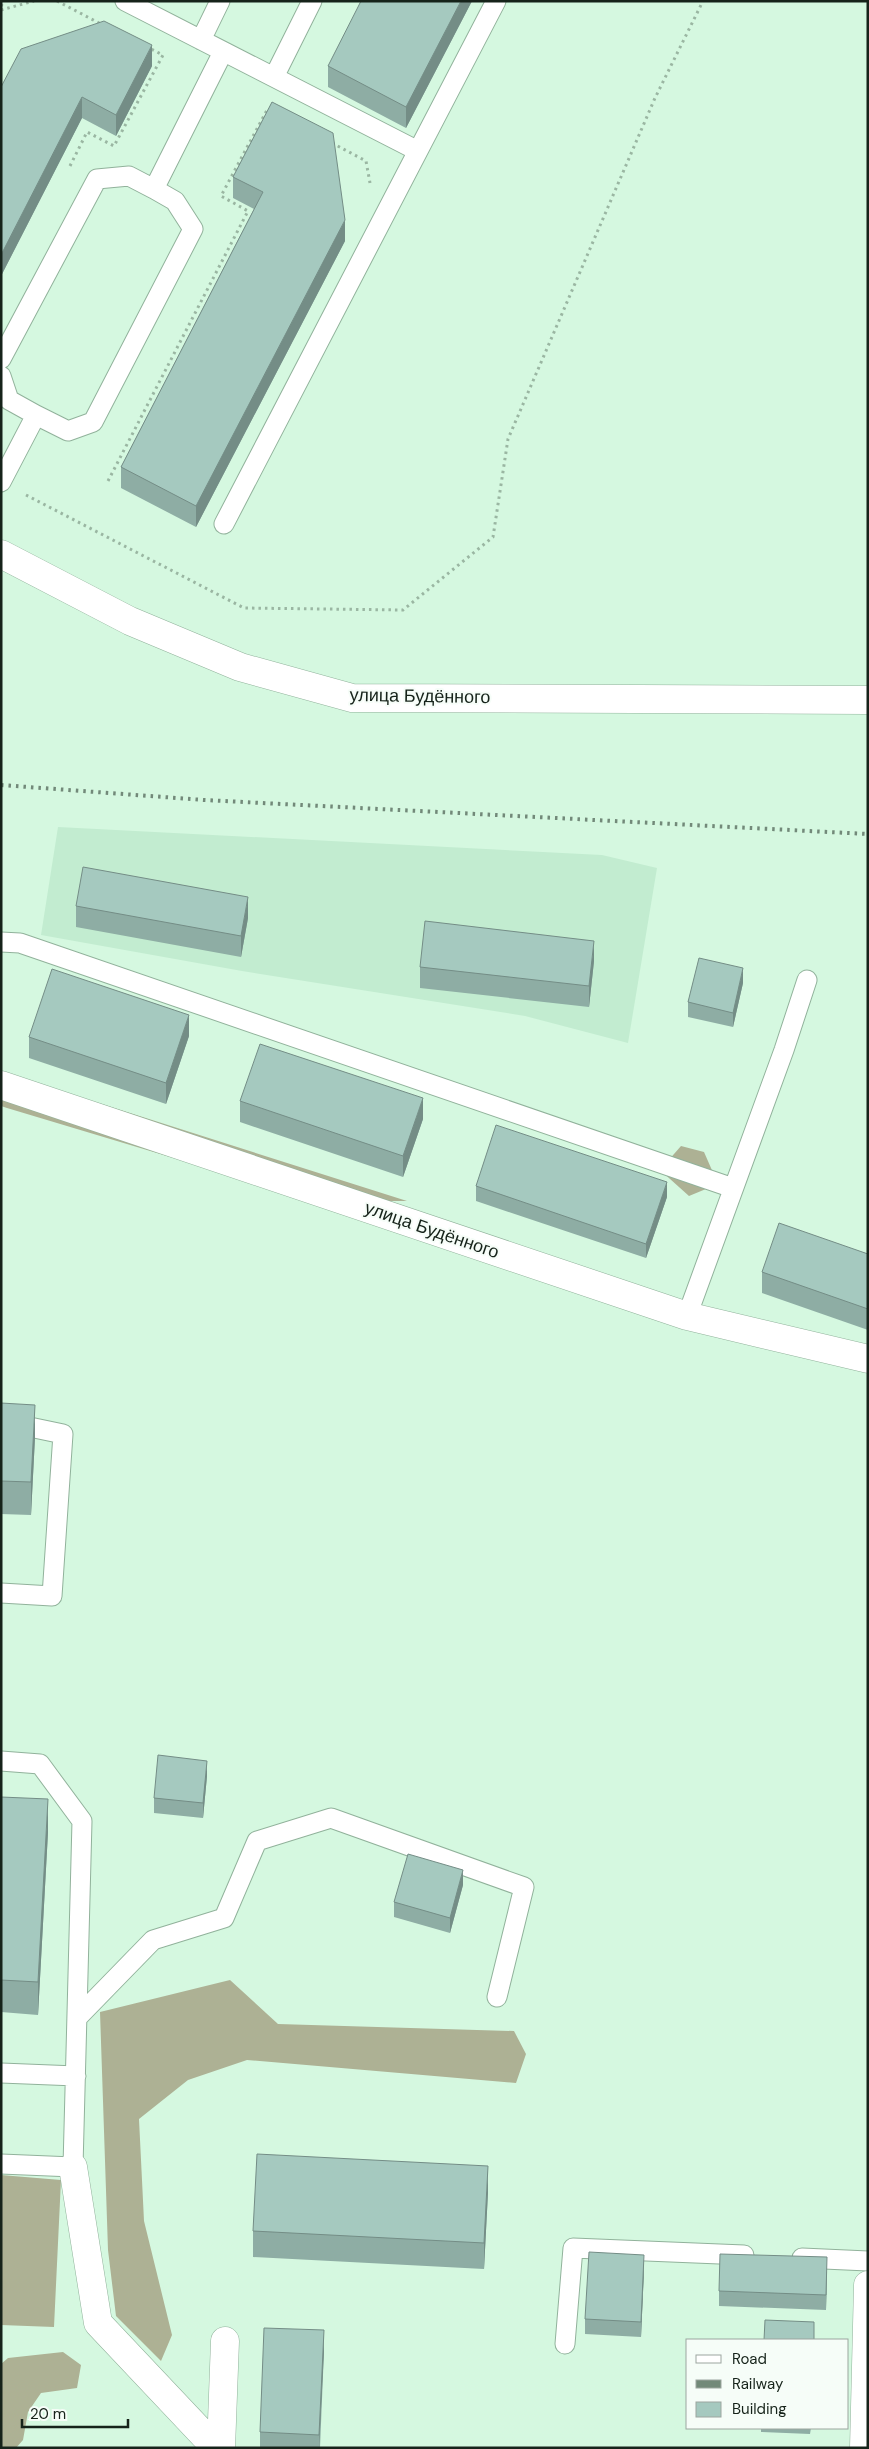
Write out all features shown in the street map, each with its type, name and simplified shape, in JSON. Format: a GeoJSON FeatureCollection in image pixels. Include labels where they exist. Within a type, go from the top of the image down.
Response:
{"type":"FeatureCollection","features":[{"type":"Feature","properties":{"kind":"street","name":"улица Будённого"},"geometry":{"type":"LineString","coordinates":[[1,554],[130,621],[240,667],[352,698],[868,700]]}},
{"type":"Feature","properties":{"kind":"street","name":"улица Будённого"},"geometry":{"type":"LineString","coordinates":[[1,1086],[686,1316],[868,1359]]}},
{"type":"Feature","properties":{"kind":"street"},"geometry":{"type":"LineString","coordinates":[[73,2167],[98,2323],[216,2448]]}},
{"type":"Feature","properties":{"kind":"street"},"geometry":{"type":"LineString","coordinates":[[864,2448],[868,2284]]}},
{"type":"Feature","properties":{"kind":"street"},"geometry":{"type":"LineString","coordinates":[[221,2448],[224,2340]]}},
{"type":"Feature","properties":{"kind":"lane"},"geometry":{"type":"LineString","coordinates":[[125,1],[418,151]]}},
{"type":"Feature","properties":{"kind":"lane"},"geometry":{"type":"LineString","coordinates":[[201,40],[220,1]]}},
{"type":"Feature","properties":{"kind":"lane"},"geometry":{"type":"LineString","coordinates":[[274,77],[312,1]]}},
{"type":"Feature","properties":{"kind":"lane"},"geometry":{"type":"LineString","coordinates":[[224,524],[496,1]]}},
{"type":"Feature","properties":{"kind":"lane"},"geometry":{"type":"LineString","coordinates":[[154,189],[223,52]]}},
{"type":"Feature","properties":{"kind":"lane"},"geometry":{"type":"LineString","coordinates":[[1,359],[97,179],[129,176],[175,200],[193,229],[93,422],[68,431],[9,400],[1,376]]}},
{"type":"Feature","properties":{"kind":"lane"},"geometry":{"type":"LineString","coordinates":[[1,482],[36,415]]}},
{"type":"Feature","properties":{"kind":"lane"},"geometry":{"type":"LineString","coordinates":[[1,942],[20,943],[733,1188]]}},
{"type":"Feature","properties":{"kind":"lane"},"geometry":{"type":"LineString","coordinates":[[686,1316],[784,1050],[807,980]]}},
{"type":"Feature","properties":{"kind":"lane"},"geometry":{"type":"LineString","coordinates":[[1,1421],[63,1434],[52,1596],[1,1594]]}},
{"type":"Feature","properties":{"kind":"lane"},"geometry":{"type":"LineString","coordinates":[[1,1761],[40,1764],[82,1821],[73,2167],[1,2164]]}},
{"type":"Feature","properties":{"kind":"lane"},"geometry":{"type":"LineString","coordinates":[[77,2018],[154,1940],[224,1918],[257,1841],[331,1818],[524,1887],[497,1997]]}},
{"type":"Feature","properties":{"kind":"lane"},"geometry":{"type":"LineString","coordinates":[[1,2073],[76,2076]]}},
{"type":"Feature","properties":{"kind":"lane"},"geometry":{"type":"LineString","coordinates":[[565,2344],[573,2248],[760,2256]]}},
{"type":"Feature","properties":{"kind":"lane"},"geometry":{"type":"LineString","coordinates":[[779,2257],[868,2261]]}},
{"type":"Feature","properties":{"kind":"path"},"geometry":{"type":"LineString","coordinates":[[1,6],[4,1]]}},
{"type":"Feature","properties":{"kind":"path"},"geometry":{"type":"LineString","coordinates":[[1,10],[34,1]]}},
{"type":"Feature","properties":{"kind":"path"},"geometry":{"type":"LineString","coordinates":[[57,1],[110,28]]}},
{"type":"Feature","properties":{"kind":"path"},"geometry":{"type":"LineString","coordinates":[[19,491],[244,608],[403,610],[493,537],[508,439],[654,98],[703,1]]}},
{"type":"Feature","properties":{"kind":"path"},"geometry":{"type":"LineString","coordinates":[[69,167],[87,132],[114,146],[163,55],[145,46]]}},
{"type":"Feature","properties":{"kind":"path"},"geometry":{"type":"LineString","coordinates":[[108,481],[248,211],[221,196],[267,110],[275,114]]}},
{"type":"Feature","properties":{"kind":"path"},"geometry":{"type":"LineString","coordinates":[[325,139],[366,161],[378,228]]}},
{"type":"Feature","properties":{"kind":"shaded area"},"geometry":{"type":"Polygon","coordinates":[[[58,827],[602,855],[657,868],[628,1043],[525,1016],[242,971],[41,935],[58,827]]]}},
{"type":"Feature","properties":{"kind":"shaded area"},"geometry":{"type":"Polygon","coordinates":[[[1,1072],[407,1201],[317,1201],[7,1108],[1,1106],[1,1072]]]}},
{"type":"Feature","properties":{"kind":"shaded area"},"geometry":{"type":"Polygon","coordinates":[[[681,1146],[704,1152],[718,1184],[689,1196],[660,1170],[681,1146]]]}},
{"type":"Feature","properties":{"kind":"shaded area"},"geometry":{"type":"Polygon","coordinates":[[[230,1980],[278,2024],[514,2031],[526,2054],[516,2083],[247,2060],[188,2080],[139,2119],[144,2221],[172,2335],[161,2361],[116,2316],[108,2250],[100,2012],[230,1980]]]}},
{"type":"Feature","properties":{"kind":"shaded area"},"geometry":{"type":"Polygon","coordinates":[[[1,2175],[61,2180],[54,2327],[1,2325],[1,2175]]]}},
{"type":"Feature","properties":{"kind":"shaded area"},"geometry":{"type":"Polygon","coordinates":[[[63,2352],[81,2365],[77,2388],[41,2393],[28,2412],[23,2440],[16,2448],[1,2448],[1,2364],[8,2358],[63,2352]]]}},
{"type":"Feature","properties":{"kind":"building"},"geometry":{"type":"Polygon","coordinates":[[[361,1],[461,1],[406,107],[328,66],[361,1]]]}},
{"type":"Feature","properties":{"kind":"building"},"geometry":{"type":"Polygon","coordinates":[[[104,21],[152,45],[116,115],[82,97],[1,255],[1,87],[21,49],[104,21]]]}},
{"type":"Feature","properties":{"kind":"building"},"geometry":{"type":"Polygon","coordinates":[[[272,102],[333,133],[345,220],[196,506],[121,467],[263,192],[233,177],[272,102]]]}},
{"type":"Feature","properties":{"kind":"building"},"geometry":{"type":"Polygon","coordinates":[[[83,867],[248,897],[241,936],[76,906],[83,867]]]}},
{"type":"Feature","properties":{"kind":"building"},"geometry":{"type":"Polygon","coordinates":[[[425,921],[594,941],[589,986],[420,967],[425,921]]]}},
{"type":"Feature","properties":{"kind":"building"},"geometry":{"type":"Polygon","coordinates":[[[699,958],[743,968],[733,1013],[688,1002],[699,958]]]}},
{"type":"Feature","properties":{"kind":"building"},"geometry":{"type":"Polygon","coordinates":[[[52,969],[189,1015],[166,1083],[29,1037],[52,969]]]}},
{"type":"Feature","properties":{"kind":"building"},"geometry":{"type":"Polygon","coordinates":[[[260,1044],[423,1098],[403,1156],[240,1101],[260,1044]]]}},
{"type":"Feature","properties":{"kind":"building"},"geometry":{"type":"Polygon","coordinates":[[[496,1125],[667,1182],[646,1244],[476,1186],[496,1125]]]}},
{"type":"Feature","properties":{"kind":"building"},"geometry":{"type":"Polygon","coordinates":[[[779,1223],[868,1254],[868,1309],[762,1272],[779,1223]]]}},
{"type":"Feature","properties":{"kind":"building"},"geometry":{"type":"Polygon","coordinates":[[[1,1403],[35,1405],[31,1482],[1,1481],[1,1403]]]}},
{"type":"Feature","properties":{"kind":"building"},"geometry":{"type":"Polygon","coordinates":[[[158,1755],[207,1761],[203,1803],[154,1798],[158,1755]]]}},
{"type":"Feature","properties":{"kind":"building"},"geometry":{"type":"Polygon","coordinates":[[[1,1797],[48,1799],[38,1982],[1,1980],[1,1797]]]}},
{"type":"Feature","properties":{"kind":"building"},"geometry":{"type":"Polygon","coordinates":[[[408,1854],[463,1870],[450,1918],[394,1902],[408,1854]]]}},
{"type":"Feature","properties":{"kind":"building"},"geometry":{"type":"Polygon","coordinates":[[[257,2154],[488,2166],[484,2243],[253,2231],[257,2154]]]}},
{"type":"Feature","properties":{"kind":"building"},"geometry":{"type":"Polygon","coordinates":[[[589,2252],[644,2255],[641,2322],[585,2319],[589,2252]]]}},
{"type":"Feature","properties":{"kind":"building"},"geometry":{"type":"Polygon","coordinates":[[[720,2254],[827,2257],[826,2295],[719,2291],[720,2254]]]}},
{"type":"Feature","properties":{"kind":"building"},"geometry":{"type":"Polygon","coordinates":[[[765,2320],[814,2322],[814,2339],[764,2339],[765,2320]]]}},
{"type":"Feature","properties":{"kind":"building"},"geometry":{"type":"Polygon","coordinates":[[[264,2328],[324,2330],[319,2435],[260,2432],[264,2328]]]}},
{"type":"Feature","properties":{"kind":"railway"},"geometry":{"type":"LineString","coordinates":[[1,785],[204,800],[868,834]]}}]}
